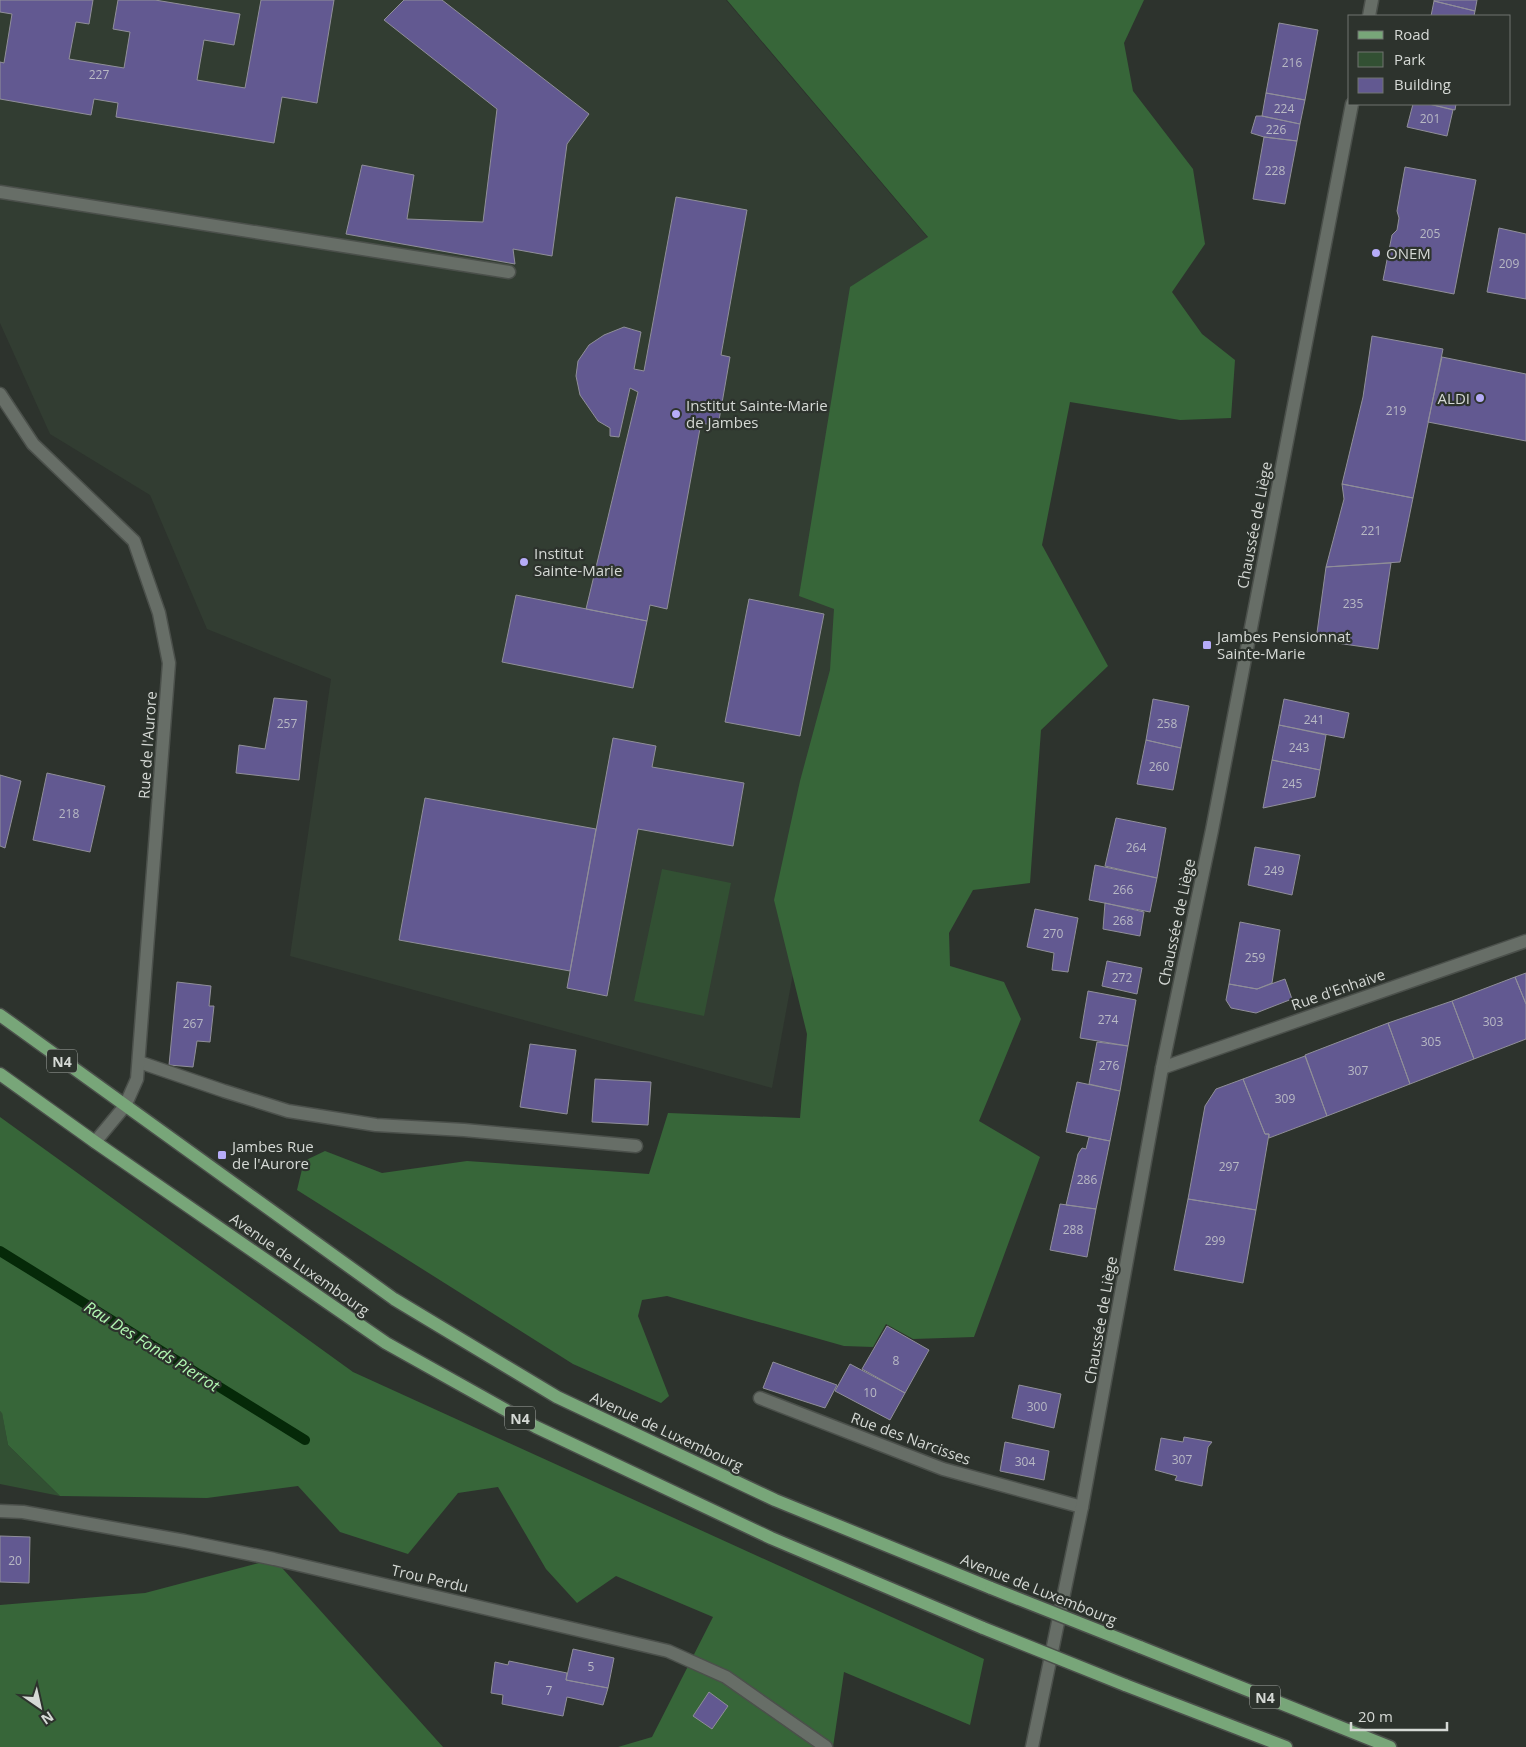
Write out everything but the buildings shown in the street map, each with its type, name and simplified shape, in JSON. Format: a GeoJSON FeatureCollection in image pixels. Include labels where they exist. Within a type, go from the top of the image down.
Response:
{"type":"FeatureCollection","features":[{"type":"Feature","properties":{"kind":"main road","name":"Avenue de Luxembourg"},"geometry":{"type":"LineString","coordinates":[[0,1015],[394,1299],[557,1398],[774,1500],[1390,1747]]}},
{"type":"Feature","properties":{"kind":"main road","name":"Avenue de Luxembourg"},"geometry":{"type":"LineString","coordinates":[[0,1074],[386,1343],[536,1427],[771,1538],[983,1628],[1286,1747]]}},
{"type":"Feature","properties":{"kind":"street"},"geometry":{"type":"LineString","coordinates":[[1369,15],[1372,0]]}},
{"type":"Feature","properties":{"kind":"street","name":"Chaussée de Liège"},"geometry":{"type":"LineString","coordinates":[[1032,1747],[1082,1506],[1162,1068],[1212,830],[1352,105]]}},
{"type":"Feature","properties":{"kind":"street"},"geometry":{"type":"LineString","coordinates":[[0,192],[508,272]]}},
{"type":"Feature","properties":{"kind":"street","name":"Rue de l'Aurore"},"geometry":{"type":"LineString","coordinates":[[0,394],[33,444],[134,541],[159,613],[168,654],[169,663],[137,1079],[125,1106],[95,1142]]}},
{"type":"Feature","properties":{"kind":"street","name":"Rue d'Enhaive"},"geometry":{"type":"LineString","coordinates":[[1162,1068],[1526,941]]}},
{"type":"Feature","properties":{"kind":"street"},"geometry":{"type":"LineString","coordinates":[[138,1062],[224,1092],[288,1111],[376,1125],[464,1130],[636,1146]]}},
{"type":"Feature","properties":{"kind":"street","name":"Rue des Narcisses"},"geometry":{"type":"LineString","coordinates":[[760,1398],[942,1469],[1082,1506]]}},
{"type":"Feature","properties":{"kind":"street","name":"Trou Perdu"},"geometry":{"type":"LineString","coordinates":[[0,1511],[31,1513],[185,1540],[668,1650],[726,1677],[826,1747]]}},
{"type":"Feature","properties":{"kind":"shaded area","name":"Institut Sainte-Marie"},"geometry":{"type":"Polygon","coordinates":[[[0,0],[726,0],[928,238],[772,1088],[290,956],[331,679],[207,629],[150,495],[50,434],[0,323],[0,0]]]}},
{"type":"Feature","properties":{"kind":"green space"},"geometry":{"type":"Polygon","coordinates":[[[727,0],[1144,0],[1124,43],[1133,91],[1193,169],[1205,244],[1172,292],[1202,334],[1235,360],[1231,418],[1180,420],[1070,402],[1042,545],[1108,666],[1041,730],[1030,883],[973,890],[949,933],[950,966],[1004,982],[1021,1019],[979,1121],[1040,1157],[974,1337],[913,1339],[886,1324],[873,1347],[844,1346],[667,1296],[642,1300],[638,1316],[669,1396],[661,1403],[573,1364],[297,1190],[304,1161],[325,1151],[382,1173],[467,1161],[649,1174],[668,1113],[800,1118],[807,1034],[774,900],[800,781],[830,670],[834,609],[799,596],[850,287],[928,237],[727,0]]]}},
{"type":"Feature","properties":{"kind":"green space"},"geometry":{"type":"Polygon","coordinates":[[[662,869],[731,883],[704,1016],[634,1001],[662,869]]]}},
{"type":"Feature","properties":{"kind":"green space"},"geometry":{"type":"Polygon","coordinates":[[[0,1117],[353,1372],[984,1659],[970,1725],[844,1672],[833,1747],[618,1747],[652,1737],[713,1617],[616,1576],[577,1603],[546,1569],[498,1487],[458,1493],[408,1554],[340,1532],[298,1486],[207,1498],[60,1496],[8,1445],[0,1411],[0,1117]]]}},
{"type":"Feature","properties":{"kind":"green space"},"geometry":{"type":"Polygon","coordinates":[[[0,1411],[2,1412],[8,1445],[60,1496],[0,1484],[0,1411]]]}},
{"type":"Feature","properties":{"kind":"green space"},"geometry":{"type":"Polygon","coordinates":[[[274,1559],[443,1747],[0,1747],[0,1605],[145,1593],[274,1559]]]}},
{"type":"Feature","properties":{"kind":"waterway","name":"Rau Des Fonds Pierrot"},"geometry":{"type":"LineString","coordinates":[[0,1251],[305,1440]]}},
{"type":"Feature","properties":{"kind":"place","name":"ONEM"},"geometry":{"type":"Point","coordinates":[1376,253]}},
{"type":"Feature","properties":{"kind":"place","name":"ALDI"},"geometry":{"type":"Point","coordinates":[1480,398]}},
{"type":"Feature","properties":{"kind":"place","name":"Institut Sainte-Marie de Jambes"},"geometry":{"type":"Point","coordinates":[676,414]}},
{"type":"Feature","properties":{"kind":"place","name":"Institut Sainte-Marie"},"geometry":{"type":"Point","coordinates":[524,562]}},
{"type":"Feature","properties":{"kind":"place","name":"Jambes Pensionnat Sainte-Marie"},"geometry":{"type":"Point","coordinates":[1207,645]}},
{"type":"Feature","properties":{"kind":"place","name":"Jambes Rue de l'Aurore"},"geometry":{"type":"Point","coordinates":[222,1155]}}]}
